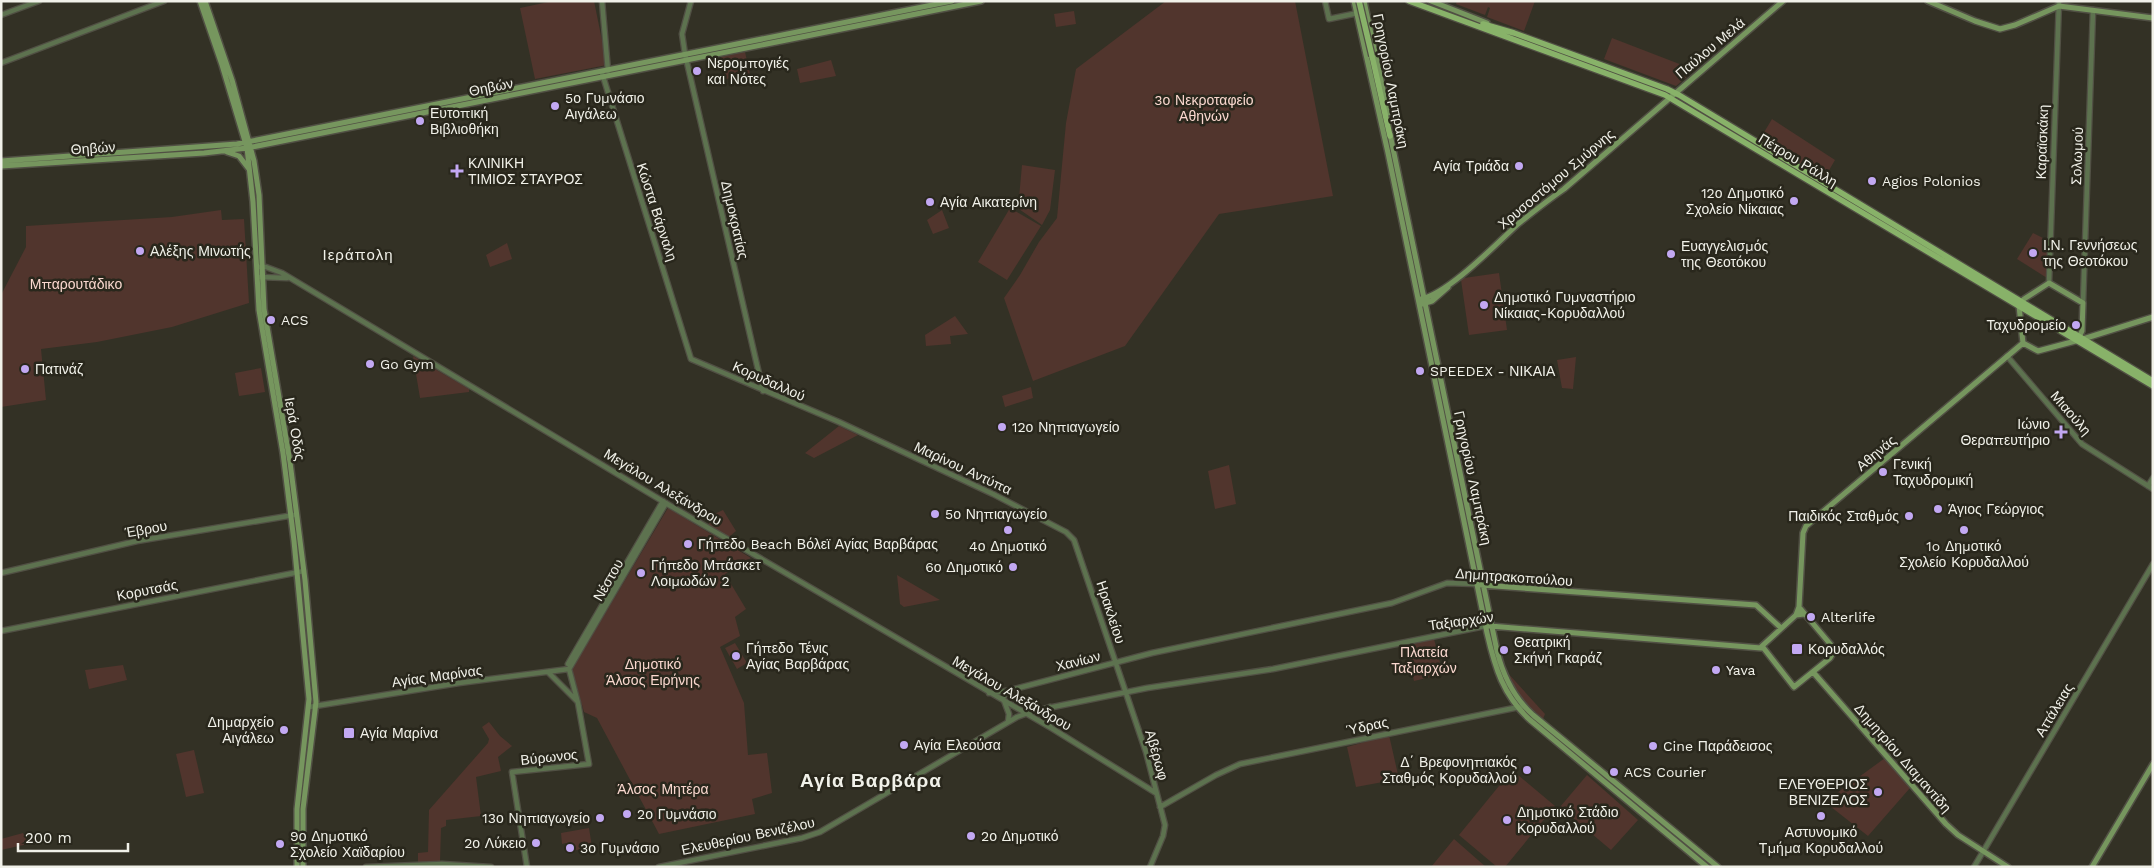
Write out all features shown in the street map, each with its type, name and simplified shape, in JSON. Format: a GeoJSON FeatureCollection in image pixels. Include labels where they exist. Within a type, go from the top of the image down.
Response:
{"type":"FeatureCollection","features":[{"type":"Feature","properties":{"kind":"main road","name":"Ιερά Οδός"},"geometry":{"type":"LineString","coordinates":[[200,1],[249,145],[259,277],[289,458],[316,706],[303,810],[303,867]]}},
{"type":"Feature","properties":{"kind":"main road","name":"Ιερά Οδός"},"geometry":{"type":"LineString","coordinates":[[205,1],[232,80],[249,145],[259,195],[258,267]]}},
{"type":"Feature","properties":{"kind":"main road","name":"Θηβών"},"geometry":{"type":"LineString","coordinates":[[1,166],[219,152],[952,1]]}},
{"type":"Feature","properties":{"kind":"main road","name":"Θηβών"},"geometry":{"type":"LineString","coordinates":[[602,74],[609,70],[981,1]]}},
{"type":"Feature","properties":{"kind":"main road","name":"Γρηγορίου Λαμπράκη"},"geometry":{"type":"LineString","coordinates":[[1354,1],[1501,667],[1509,685],[1524,706],[1718,867]]}},
{"type":"Feature","properties":{"kind":"main road"},"geometry":{"type":"LineString","coordinates":[[1359,1],[1390,136]]}},
{"type":"Feature","properties":{"kind":"main road","name":"Γρηγορίου Λαμπράκη"},"geometry":{"type":"LineString","coordinates":[[1364,1],[1388,114],[1390,136],[1421,301],[1497,675],[1517,707],[1530,720],[1707,867]]}},
{"type":"Feature","properties":{"kind":"main road","name":"Πέτρου Ράλλη"},"geometry":{"type":"LineString","coordinates":[[1409,1],[1669,97],[2080,339],[2153,386]]}},
{"type":"Feature","properties":{"kind":"main road","name":"Πέτρου Ράλλη"},"geometry":{"type":"LineString","coordinates":[[1420,1],[1675,92],[2020,304]]}},
{"type":"Feature","properties":{"kind":"main road","name":"Παύλου Μελά"},"geometry":{"type":"LineString","coordinates":[[1675,92],[1783,1]]}},
{"type":"Feature","properties":{"kind":"main road"},"geometry":{"type":"LineString","coordinates":[[1928,1],[1975,21],[2000,29],[2015,25],[2059,4],[2153,18]]}},
{"type":"Feature","properties":{"kind":"main road","name":"Χρυσοστόμου Σμύρνης"},"geometry":{"type":"LineString","coordinates":[[1421,301],[1433,296],[1451,283],[1540,207],[1564,189],[1675,92]]}},
{"type":"Feature","properties":{"kind":"main road","name":"Θηβών"},"geometry":{"type":"LineString","coordinates":[[1,161],[249,145]]}},
{"type":"Feature","properties":{"kind":"main road"},"geometry":{"type":"LineString","coordinates":[[219,152],[231,152],[239,156],[250,171]]}},
{"type":"Feature","properties":{"kind":"main road"},"geometry":{"type":"LineString","coordinates":[[2080,339],[2083,303],[2049,283],[2020,304],[2023,343],[2038,351],[2095,335],[2153,317]]}},
{"type":"Feature","properties":{"kind":"main road"},"geometry":{"type":"LineString","coordinates":[[2095,335],[2093,340],[2096,347]]}},
{"type":"Feature","properties":{"kind":"main road","name":"Πέτρου Ράλλη"},"geometry":{"type":"LineString","coordinates":[[2080,339],[2153,381]]}},
{"type":"Feature","properties":{"kind":"main road","name":"Αθηνάς"},"geometry":{"type":"LineString","coordinates":[[1796,615],[1799,608],[1803,533],[1806,526],[2023,343]]}},
{"type":"Feature","properties":{"kind":"main road","name":"Ιερά Οδός"},"geometry":{"type":"LineString","coordinates":[[297,867],[297,809],[309,707],[301,572]]}},
{"type":"Feature","properties":{"kind":"main road","name":"Δημητρακοπούλου"},"geometry":{"type":"LineString","coordinates":[[1477,584],[1756,605],[1781,628]]}},
{"type":"Feature","properties":{"kind":"main road"},"geometry":{"type":"LineString","coordinates":[[1799,608],[1804,614],[1832,649],[1830,658],[1794,687],[1762,648],[1763,643],[1796,615],[1804,614]]}},
{"type":"Feature","properties":{"kind":"main road","name":"Ταξιαρχών"},"geometry":{"type":"LineString","coordinates":[[1486,626],[1762,648]]}},
{"type":"Feature","properties":{"kind":"main road","name":"Δημητρίου Διαμαντίδη"},"geometry":{"type":"LineString","coordinates":[[1813,672],[1946,824],[1958,836],[2008,867]]}},
{"type":"Feature","properties":{"kind":"main road"},"geometry":{"type":"LineString","coordinates":[[2092,867],[2153,764]]}},
{"type":"Feature","properties":{"kind":"street"},"geometry":{"type":"LineString","coordinates":[[1,16],[39,1]]}},
{"type":"Feature","properties":{"kind":"street"},"geometry":{"type":"LineString","coordinates":[[1,64],[164,1]]}},
{"type":"Feature","properties":{"kind":"street"},"geometry":{"type":"LineString","coordinates":[[602,1],[609,70]]}},
{"type":"Feature","properties":{"kind":"street","name":"Δημοκρατίας"},"geometry":{"type":"LineString","coordinates":[[690,1],[682,34],[686,56],[763,391]]}},
{"type":"Feature","properties":{"kind":"street"},"geometry":{"type":"LineString","coordinates":[[1325,1],[1329,19],[1366,11]]}},
{"type":"Feature","properties":{"kind":"street","name":"Καραϊσκάκη"},"geometry":{"type":"LineString","coordinates":[[2049,283],[2059,4]]}},
{"type":"Feature","properties":{"kind":"street","name":"Σολωμού"},"geometry":{"type":"LineString","coordinates":[[2083,303],[2093,10]]}},
{"type":"Feature","properties":{"kind":"street","name":"Κώστα Βάρναλη"},"geometry":{"type":"LineString","coordinates":[[602,74],[690,359]]}},
{"type":"Feature","properties":{"kind":"street","name":"Μεγάλου Αλεξάνδρου"},"geometry":{"type":"LineString","coordinates":[[258,267],[268,268],[288,278],[664,502],[1053,729],[1156,793]]}},
{"type":"Feature","properties":{"kind":"street","name":"Μεγάλου Αλεξάνδρου"},"geometry":{"type":"LineString","coordinates":[[259,277],[288,278]]}},
{"type":"Feature","properties":{"kind":"street","name":"Μιαούλη"},"geometry":{"type":"LineString","coordinates":[[2007,356],[2082,444],[2150,488]]}},
{"type":"Feature","properties":{"kind":"street","name":"Κορυδαλλού"},"geometry":{"type":"LineString","coordinates":[[690,359],[839,422]]}},
{"type":"Feature","properties":{"kind":"street","name":"Μαρίνου Αντύπα"},"geometry":{"type":"LineString","coordinates":[[839,422],[998,496],[1066,532],[1074,540]]}},
{"type":"Feature","properties":{"kind":"street"},"geometry":{"type":"LineString","coordinates":[[2150,488],[2153,478]]}},
{"type":"Feature","properties":{"kind":"street","name":"Νέστου"},"geometry":{"type":"LineString","coordinates":[[568,666],[664,502]]}},
{"type":"Feature","properties":{"kind":"street","name":"Έβρου"},"geometry":{"type":"LineString","coordinates":[[1,573],[137,541],[294,515]]}},
{"type":"Feature","properties":{"kind":"street","name":"Ηρακλείου"},"geometry":{"type":"LineString","coordinates":[[1074,540],[1126,692]]}},
{"type":"Feature","properties":{"kind":"street","name":"Αττάλειας"},"geometry":{"type":"LineString","coordinates":[[1974,867],[2153,564]]}},
{"type":"Feature","properties":{"kind":"street","name":"Κορυτσάς"},"geometry":{"type":"LineString","coordinates":[[1,631],[301,572]]}},
{"type":"Feature","properties":{"kind":"street","name":"Δημητρακοπούλου"},"geometry":{"type":"LineString","coordinates":[[1188,645],[1392,603],[1447,584],[1477,584]]}},
{"type":"Feature","properties":{"kind":"street","name":"Ταξιαρχών"},"geometry":{"type":"LineString","coordinates":[[1196,681],[1273,669],[1486,626]]}},
{"type":"Feature","properties":{"kind":"street","name":"Χανίων"},"geometry":{"type":"LineString","coordinates":[[989,692],[1007,691],[1188,645]]}},
{"type":"Feature","properties":{"kind":"street"},"geometry":{"type":"LineString","coordinates":[[568,666],[578,703]]}},
{"type":"Feature","properties":{"kind":"street","name":"Αγίας Μαρίνας"},"geometry":{"type":"LineString","coordinates":[[309,707],[458,683],[548,672],[568,666]]}},
{"type":"Feature","properties":{"kind":"street"},"geometry":{"type":"LineString","coordinates":[[548,672],[578,703]]}},
{"type":"Feature","properties":{"kind":"street","name":"Ελευθερίου Βενιζέλου"},"geometry":{"type":"LineString","coordinates":[[659,867],[802,838],[820,832],[1025,713],[1051,706],[1196,681]]}},
{"type":"Feature","properties":{"kind":"street"},"geometry":{"type":"LineString","coordinates":[[1007,691],[1003,694],[1003,701],[1009,714],[1008,722]]}},
{"type":"Feature","properties":{"kind":"street","name":"Αβέρωφ"},"geometry":{"type":"LineString","coordinates":[[1126,692],[1146,752],[1165,825],[1163,836],[1150,867]]}},
{"type":"Feature","properties":{"kind":"street","name":"Βύρωνος"},"geometry":{"type":"LineString","coordinates":[[527,867],[512,772],[589,764],[578,703]]}},
{"type":"Feature","properties":{"kind":"street"},"geometry":{"type":"LineString","coordinates":[[1051,706],[1046,711],[1045,716],[1053,729]]}},
{"type":"Feature","properties":{"kind":"street","name":"Ύδρας"},"geometry":{"type":"LineString","coordinates":[[1160,807],[1216,774],[1240,764],[1524,706]]}},
{"type":"Feature","properties":{"kind":"street"},"geometry":{"type":"LineString","coordinates":[[366,867],[442,864],[491,867]]}},
{"type":"Feature","properties":{"kind":"green space"},"geometry":{"type":"Polygon","coordinates":[[[553,1],[594,1],[607,65],[535,79],[520,8],[553,1]]]}},
{"type":"Feature","properties":{"kind":"green space","name":"3ο Νεκροταφείο Αθηνών"},"geometry":{"type":"Polygon","coordinates":[[[1166,1],[1295,1],[1333,196],[1219,214],[1125,346],[1033,381],[1004,298],[1039,242],[1057,218],[1066,123],[1076,69],[1166,1]]]}},
{"type":"Feature","properties":{"kind":"green space"},"geometry":{"type":"Polygon","coordinates":[[[1457,1],[1535,1],[1524,31],[1487,17],[1490,8],[1488,7],[1485,15],[1456,4],[1457,1]]]}},
{"type":"Feature","properties":{"kind":"green space"},"geometry":{"type":"Polygon","coordinates":[[[1074,11],[1076,24],[1056,27],[1054,14],[1074,11]]]}},
{"type":"Feature","properties":{"kind":"green space"},"geometry":{"type":"Polygon","coordinates":[[[1612,38],[1695,70],[1676,86],[1604,59],[1612,38]]]}},
{"type":"Feature","properties":{"kind":"green space"},"geometry":{"type":"Polygon","coordinates":[[[745,52],[750,74],[726,79],[721,57],[745,52]]]}},
{"type":"Feature","properties":{"kind":"green space"},"geometry":{"type":"Polygon","coordinates":[[[831,60],[836,76],[800,83],[797,69],[831,60]]]}},
{"type":"Feature","properties":{"kind":"green space"},"geometry":{"type":"Polygon","coordinates":[[[1772,119],[1835,160],[1824,179],[1760,139],[1772,119]]]}},
{"type":"Feature","properties":{"kind":"green space"},"geometry":{"type":"Polygon","coordinates":[[[1022,165],[1055,170],[1050,210],[1042,225],[1016,207],[1019,198],[1022,165]]]}},
{"type":"Feature","properties":{"kind":"green space"},"geometry":{"type":"Polygon","coordinates":[[[1010,208],[1041,226],[1007,280],[978,262],[1010,208]]]}},
{"type":"Feature","properties":{"kind":"green space","name":"Μπαρουτάδικο"},"geometry":{"type":"Polygon","coordinates":[[[221,210],[222,220],[244,219],[249,303],[172,327],[97,342],[41,349],[46,400],[1,407],[1,295],[26,247],[26,226],[172,217],[221,210]]]}},
{"type":"Feature","properties":{"kind":"green space"},"geometry":{"type":"Polygon","coordinates":[[[942,210],[949,228],[933,234],[927,220],[942,210]]]}},
{"type":"Feature","properties":{"kind":"green space"},"geometry":{"type":"Polygon","coordinates":[[[2033,233],[2049,241],[2047,278],[2017,259],[2033,233]]]}},
{"type":"Feature","properties":{"kind":"green space"},"geometry":{"type":"Polygon","coordinates":[[[507,243],[512,259],[490,267],[486,255],[507,243]]]}},
{"type":"Feature","properties":{"kind":"green space","name":"Δημοτικό Γυμναστήριο Νίκαιας-Κορυδαλλού"},"geometry":{"type":"Polygon","coordinates":[[[1499,273],[1507,330],[1469,335],[1461,280],[1499,273]]]}},
{"type":"Feature","properties":{"kind":"green space"},"geometry":{"type":"Polygon","coordinates":[[[955,316],[968,334],[950,336],[951,344],[926,346],[925,335],[955,316]]]}},
{"type":"Feature","properties":{"kind":"green space"},"geometry":{"type":"Polygon","coordinates":[[[413,356],[469,389],[469,392],[420,398],[413,356]]]}},
{"type":"Feature","properties":{"kind":"green space"},"geometry":{"type":"Polygon","coordinates":[[[1576,357],[1573,389],[1562,388],[1557,360],[1576,357]]]}},
{"type":"Feature","properties":{"kind":"green space"},"geometry":{"type":"Polygon","coordinates":[[[261,368],[265,392],[239,396],[235,373],[261,368]]]}},
{"type":"Feature","properties":{"kind":"green space"},"geometry":{"type":"Polygon","coordinates":[[[1031,387],[1033,398],[1005,407],[1002,396],[1031,387]]]}},
{"type":"Feature","properties":{"kind":"green space"},"geometry":{"type":"Polygon","coordinates":[[[839,426],[858,435],[814,458],[805,453],[839,426]]]}},
{"type":"Feature","properties":{"kind":"green space"},"geometry":{"type":"Polygon","coordinates":[[[1229,465],[1236,504],[1215,509],[1208,471],[1229,465]]]}},
{"type":"Feature","properties":{"kind":"green space","name":"Δημοτικό Άλσος Ειρήνης"},"geometry":{"type":"Polygon","coordinates":[[[668,508],[751,558],[725,574],[746,609],[735,617],[740,636],[720,647],[744,703],[748,755],[767,753],[772,793],[752,799],[755,814],[659,834],[597,718],[584,712],[572,669],[668,508]]]}},
{"type":"Feature","properties":{"kind":"green space"},"geometry":{"type":"Polygon","coordinates":[[[723,510],[736,531],[729,537],[708,525],[709,523],[704,519],[723,510]]]}},
{"type":"Feature","properties":{"kind":"green space"},"geometry":{"type":"Polygon","coordinates":[[[897,575],[940,600],[904,607],[900,604],[897,575]]]}},
{"type":"Feature","properties":{"kind":"green space","name":"Πλατεία Ταξιαρχών"},"geometry":{"type":"Polygon","coordinates":[[[1434,639],[1443,674],[1414,681],[1406,646],[1434,639]]]}},
{"type":"Feature","properties":{"kind":"green space","name":"Γήπεδο Τένις Αγίας Βαρβάρας"},"geometry":{"type":"Polygon","coordinates":[[[735,643],[747,663],[737,669],[725,648],[735,643]]]}},
{"type":"Feature","properties":{"kind":"green space"},"geometry":{"type":"Polygon","coordinates":[[[123,665],[127,680],[89,689],[85,670],[123,665]]]}},
{"type":"Feature","properties":{"kind":"green space"},"geometry":{"type":"Polygon","coordinates":[[[1505,670],[1545,714],[1543,719],[1521,697],[1505,670]]]}},
{"type":"Feature","properties":{"kind":"green space"},"geometry":{"type":"Polygon","coordinates":[[[489,722],[500,736],[512,746],[498,757],[501,771],[476,777],[481,816],[446,820],[446,826],[441,828],[440,862],[418,863],[418,853],[428,852],[429,810],[488,743],[489,739],[482,727],[489,722]]]}},
{"type":"Feature","properties":{"kind":"green space"},"geometry":{"type":"Polygon","coordinates":[[[1389,735],[1399,779],[1356,787],[1347,747],[1389,735]]]}},
{"type":"Feature","properties":{"kind":"green space"},"geometry":{"type":"Polygon","coordinates":[[[194,750],[204,793],[186,797],[176,754],[194,750]]]}},
{"type":"Feature","properties":{"kind":"green space"},"geometry":{"type":"Polygon","coordinates":[[[1885,758],[1910,788],[1868,836],[1826,803],[1826,801],[1885,758]]]}},
{"type":"Feature","properties":{"kind":"green space","name":"Δημοτικό Στάδιο Κορυδαλλού"},"geometry":{"type":"Polygon","coordinates":[[[1512,770],[1555,806],[1505,867],[1497,867],[1459,835],[1512,770]]]}},
{"type":"Feature","properties":{"kind":"green space"},"geometry":{"type":"Polygon","coordinates":[[[1587,775],[1638,820],[1611,850],[1560,807],[1587,775]]]}},
{"type":"Feature","properties":{"kind":"green space"},"geometry":{"type":"Polygon","coordinates":[[[589,828],[592,847],[567,852],[566,843],[562,844],[561,833],[589,828]]]}},
{"type":"Feature","properties":{"kind":"green space"},"geometry":{"type":"Polygon","coordinates":[[[23,833],[28,844],[1,850],[1,839],[23,833]]]}},
{"type":"Feature","properties":{"kind":"green space"},"geometry":{"type":"Polygon","coordinates":[[[1454,839],[1486,867],[1431,867],[1454,839]]]}},
{"type":"Feature","properties":{"kind":"place","name":"Νερομπογιές και Νότες"},"geometry":{"type":"Point","coordinates":[697,71]}},
{"type":"Feature","properties":{"kind":"place","name":"5ο Γυμνάσιο Αιγάλεω"},"geometry":{"type":"Point","coordinates":[555,106]}},
{"type":"Feature","properties":{"kind":"place","name":"Ευτοπική Βιβλιοθήκη"},"geometry":{"type":"Point","coordinates":[420,121]}},
{"type":"Feature","properties":{"kind":"place","name":"Αγία Τριάδα"},"geometry":{"type":"Point","coordinates":[1519,166]}},
{"type":"Feature","properties":{"kind":"place","name":"ΚΛΙΝΙΚΗ ΤΙΜΙΟΣ ΣΤΑΥΡΟΣ"},"geometry":{"type":"Point","coordinates":[457,171]}},
{"type":"Feature","properties":{"kind":"place","name":"Agios Polonios"},"geometry":{"type":"Point","coordinates":[1872,181]}},
{"type":"Feature","properties":{"kind":"place","name":"12ο Δημοτικό Σχολείο Νίκαιας"},"geometry":{"type":"Point","coordinates":[1794,201]}},
{"type":"Feature","properties":{"kind":"place","name":"Αγία Αικατερίνη"},"geometry":{"type":"Point","coordinates":[930,202]}},
{"type":"Feature","properties":{"kind":"place","name":"Αλέξης Μινωτής"},"geometry":{"type":"Point","coordinates":[140,251]}},
{"type":"Feature","properties":{"kind":"place","name":"Ι.Ν. Γεννήσεως της Θεοτόκου"},"geometry":{"type":"Point","coordinates":[2033,253]}},
{"type":"Feature","properties":{"kind":"place","name":"Ευαγγελισμός της Θεοτόκου"},"geometry":{"type":"Point","coordinates":[1671,254]}},
{"type":"Feature","properties":{"kind":"place","name":"Δημοτικό Γυμναστήριο Νίκαιας-Κορυδαλλού"},"geometry":{"type":"Point","coordinates":[1484,305]}},
{"type":"Feature","properties":{"kind":"place","name":"ACS"},"geometry":{"type":"Point","coordinates":[271,320]}},
{"type":"Feature","properties":{"kind":"place","name":"Ταχυδρομείο"},"geometry":{"type":"Point","coordinates":[2076,325]}},
{"type":"Feature","properties":{"kind":"place","name":"Go Gym"},"geometry":{"type":"Point","coordinates":[370,364]}},
{"type":"Feature","properties":{"kind":"place","name":"Πατινάζ"},"geometry":{"type":"Point","coordinates":[25,369]}},
{"type":"Feature","properties":{"kind":"place","name":"SPEEDEX - ΝΙΚΑΙΑ"},"geometry":{"type":"Point","coordinates":[1420,371]}},
{"type":"Feature","properties":{"kind":"place","name":"12ο Νηπιαγωγείο"},"geometry":{"type":"Point","coordinates":[1002,427]}},
{"type":"Feature","properties":{"kind":"place","name":"Ιώνιο Θεραπευτήριο"},"geometry":{"type":"Point","coordinates":[2061,432]}},
{"type":"Feature","properties":{"kind":"place","name":"Γενική Ταχυδρομική"},"geometry":{"type":"Point","coordinates":[1883,472]}},
{"type":"Feature","properties":{"kind":"place","name":"Άγιος Γεώργιος"},"geometry":{"type":"Point","coordinates":[1938,509]}},
{"type":"Feature","properties":{"kind":"place","name":"5ο Νηπιαγωγείο"},"geometry":{"type":"Point","coordinates":[935,514]}},
{"type":"Feature","properties":{"kind":"place","name":"Παιδικός Σταθμός"},"geometry":{"type":"Point","coordinates":[1909,516]}},
{"type":"Feature","properties":{"kind":"place","name":"4ο Δημοτικό"},"geometry":{"type":"Point","coordinates":[1008,530]}},
{"type":"Feature","properties":{"kind":"place","name":"1o Δημοτικό Σχολείο Κορυδαλλού"},"geometry":{"type":"Point","coordinates":[1964,530]}},
{"type":"Feature","properties":{"kind":"place","name":"Γήπεδο Beach Βόλεϊ Αγίας Βαρβάρας"},"geometry":{"type":"Point","coordinates":[688,544]}},
{"type":"Feature","properties":{"kind":"place","name":"6ο Δημοτικό"},"geometry":{"type":"Point","coordinates":[1013,567]}},
{"type":"Feature","properties":{"kind":"place","name":"Γήπεδο Μπάσκετ Λοιμωδών 2"},"geometry":{"type":"Point","coordinates":[641,573]}},
{"type":"Feature","properties":{"kind":"place","name":"Alterlife"},"geometry":{"type":"Point","coordinates":[1811,617]}},
{"type":"Feature","properties":{"kind":"place","name":"Κορυδαλλός"},"geometry":{"type":"Point","coordinates":[1797,649]}},
{"type":"Feature","properties":{"kind":"place","name":"Θεατρική Σκήνή Γκαράζ"},"geometry":{"type":"Point","coordinates":[1504,650]}},
{"type":"Feature","properties":{"kind":"place","name":"Γήπεδο Τένις Αγίας Βαρβάρας"},"geometry":{"type":"Point","coordinates":[736,656]}},
{"type":"Feature","properties":{"kind":"place","name":"Yava"},"geometry":{"type":"Point","coordinates":[1716,670]}},
{"type":"Feature","properties":{"kind":"place","name":"Δημαρχείο Αιγάλεω"},"geometry":{"type":"Point","coordinates":[284,730]}},
{"type":"Feature","properties":{"kind":"place","name":"Αγία Μαρίνα"},"geometry":{"type":"Point","coordinates":[349,733]}},
{"type":"Feature","properties":{"kind":"place","name":"Αγία Ελεούσα"},"geometry":{"type":"Point","coordinates":[904,745]}},
{"type":"Feature","properties":{"kind":"place","name":"Cine Παράδεισος"},"geometry":{"type":"Point","coordinates":[1653,746]}},
{"type":"Feature","properties":{"kind":"place","name":"Δ΄ Βρεφονηπιακός Σταθμός Κορυδαλλού"},"geometry":{"type":"Point","coordinates":[1527,770]}},
{"type":"Feature","properties":{"kind":"place","name":"ACS Courier"},"geometry":{"type":"Point","coordinates":[1614,772]}},
{"type":"Feature","properties":{"kind":"place","name":"ΕΛΕΥΘΕΡΙΟΣ ΒΕΝΙΖΕΛΟΣ"},"geometry":{"type":"Point","coordinates":[1878,792]}},
{"type":"Feature","properties":{"kind":"place","name":"2ο Γυμνάσιο"},"geometry":{"type":"Point","coordinates":[627,814]}},
{"type":"Feature","properties":{"kind":"place","name":"Αστυνομικό Τμήμα Κορυδαλλού"},"geometry":{"type":"Point","coordinates":[1821,816]}},
{"type":"Feature","properties":{"kind":"place","name":"13ο Νηπιαγωγείο"},"geometry":{"type":"Point","coordinates":[600,818]}},
{"type":"Feature","properties":{"kind":"place","name":"Δημοτικό Στάδιο Κορυδαλλού"},"geometry":{"type":"Point","coordinates":[1507,820]}},
{"type":"Feature","properties":{"kind":"place","name":"2ο Δημοτικό"},"geometry":{"type":"Point","coordinates":[971,836]}},
{"type":"Feature","properties":{"kind":"place","name":"2ο Λύκειο"},"geometry":{"type":"Point","coordinates":[536,843]}},
{"type":"Feature","properties":{"kind":"place","name":"9ο Δημοτικό Σχολείο Χαϊδαρίου"},"geometry":{"type":"Point","coordinates":[280,844]}},
{"type":"Feature","properties":{"kind":"place","name":"3ο Γυμνάσιο"},"geometry":{"type":"Point","coordinates":[570,848]}},
{"type":"Feature","properties":{"kind":"district","name":"Ιεράπολη"},"geometry":{"type":"Point","coordinates":[358,255]}},
{"type":"Feature","properties":{"kind":"district","name":"Αγία Βαρβάρα"},"geometry":{"type":"Point","coordinates":[871,780]}},
{"type":"Feature","properties":{"kind":"park label","name":"Άλσος Μητέρα"},"geometry":{"type":"Point","coordinates":[663,789]}}]}
